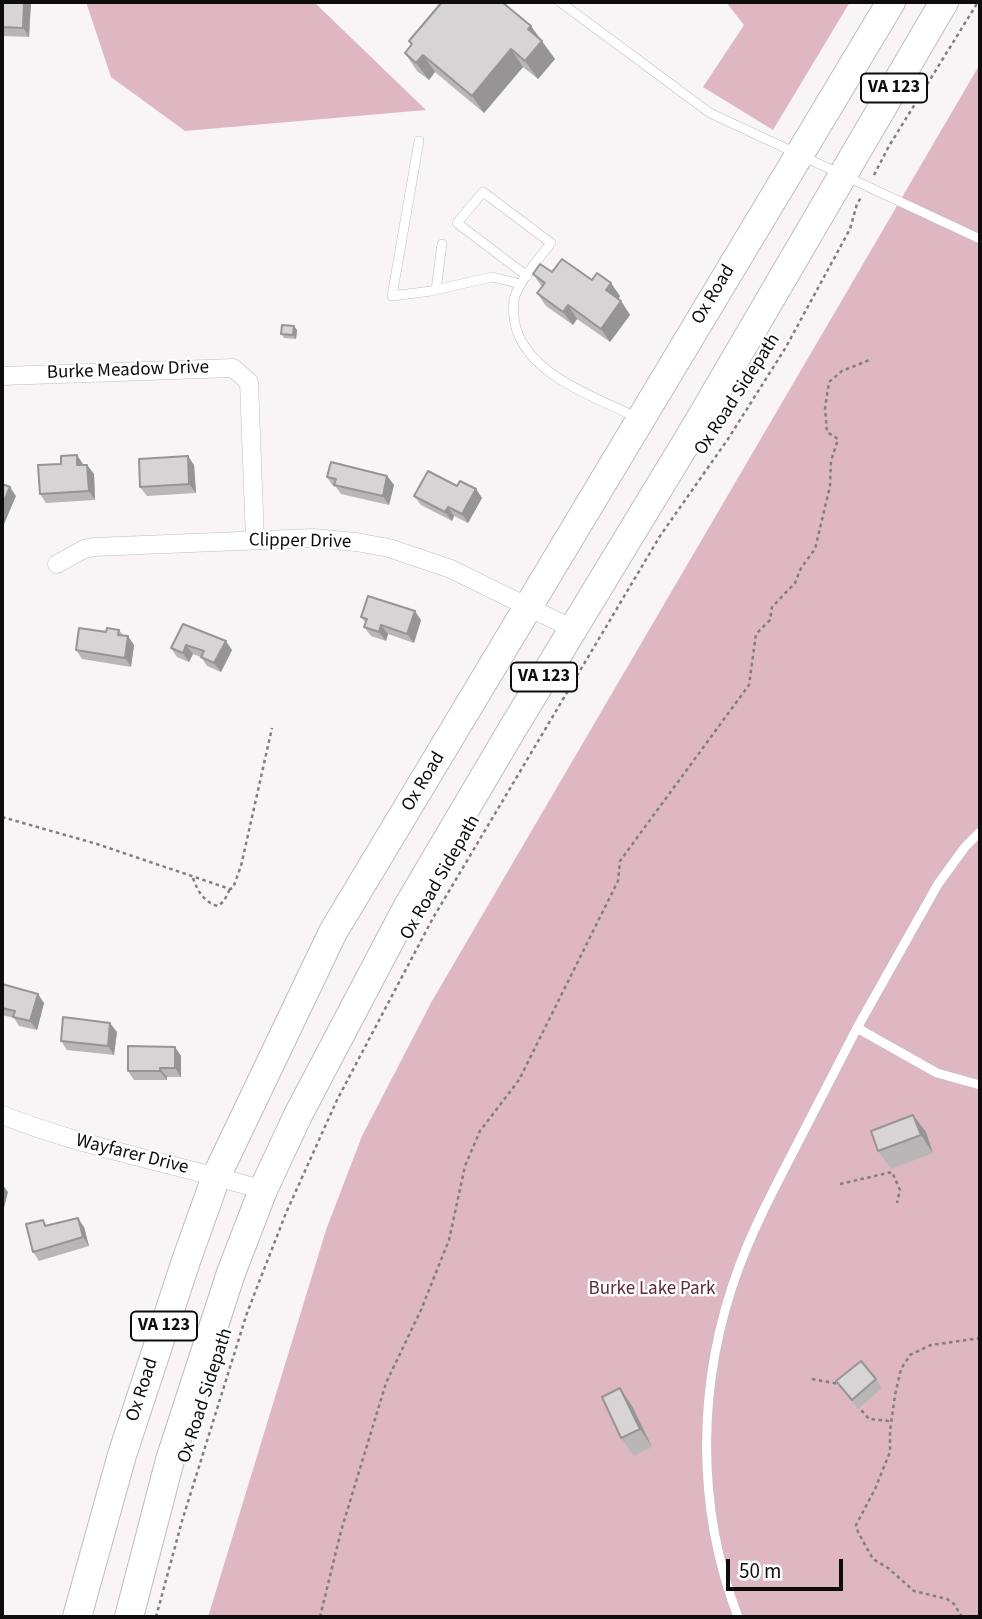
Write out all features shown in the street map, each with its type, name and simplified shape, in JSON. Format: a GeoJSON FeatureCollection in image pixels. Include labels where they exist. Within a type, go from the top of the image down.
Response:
{"type":"FeatureCollection","features":[{"type":"Feature","properties":{"kind":"highway","name":"Ox Road"},"geometry":{"type":"LineString","coordinates":[[77,1617],[122,1455],[216,1177],[333,932],[891,2]]}},
{"type":"Feature","properties":{"kind":"highway","name":"VA 123"},"geometry":{"type":"LineString","coordinates":[[129,1617],[170,1460],[231,1273],[263,1190],[303,1104],[408,906],[695,428],[944,2]]}},
{"type":"Feature","properties":{"kind":"street","name":"Burke Meadow Drive"},"geometry":{"type":"LineString","coordinates":[[2,376],[233,368],[249,382],[255,540]]}},
{"type":"Feature","properties":{"kind":"street","name":"Clipper Drive"},"geometry":{"type":"LineString","coordinates":[[57,564],[84,549],[94,547],[313,538],[389,548],[451,569],[573,629]]}},
{"type":"Feature","properties":{"kind":"street","name":"Wayfarer Drive"},"geometry":{"type":"LineString","coordinates":[[2,1115],[49,1134],[263,1190]]}},
{"type":"Feature","properties":{"kind":"lane"},"geometry":{"type":"LineString","coordinates":[[560,2],[710,113],[980,239]]}},
{"type":"Feature","properties":{"kind":"lane"},"geometry":{"type":"LineString","coordinates":[[419,141],[392,296],[436,290],[492,277],[524,280]]}},
{"type":"Feature","properties":{"kind":"lane"},"geometry":{"type":"LineString","coordinates":[[524,280],[457,223],[483,192],[551,243],[524,280],[514,299],[514,319],[521,342],[534,360],[559,379],[640,419]]}},
{"type":"Feature","properties":{"kind":"lane"},"geometry":{"type":"LineString","coordinates":[[436,290],[442,244]]}},
{"type":"Feature","properties":{"kind":"lane"},"geometry":{"type":"LineString","coordinates":[[738,1617],[720,1563],[709,1502],[706,1442],[710,1382],[716,1349],[738,1268],[760,1216],[857,1028],[938,884],[965,847],[980,832]]}},
{"type":"Feature","properties":{"kind":"lane"},"geometry":{"type":"LineString","coordinates":[[857,1028],[937,1073],[980,1085]]}},
{"type":"Feature","properties":{"kind":"path"},"geometry":{"type":"LineString","coordinates":[[877,169],[978,2]]}},
{"type":"Feature","properties":{"kind":"path","name":"Ox Road Sidepath"},"geometry":{"type":"LineString","coordinates":[[156,1617],[182,1521],[247,1313],[286,1213],[337,1100],[433,918],[660,536],[728,439],[786,347],[850,229],[857,204]]}},
{"type":"Feature","properties":{"kind":"path"},"geometry":{"type":"LineString","coordinates":[[320,1617],[341,1531],[386,1382],[421,1310],[449,1240],[465,1166],[480,1131],[519,1080],[618,881],[620,861],[749,685],[756,634],[770,620],[772,607],[795,583],[801,568],[816,549],[830,486],[831,461],[838,439],[827,432],[825,408],[829,382],[842,371],[872,359]]}},
{"type":"Feature","properties":{"kind":"path"},"geometry":{"type":"LineString","coordinates":[[193,878],[209,904],[218,906],[233,888],[241,866],[272,728]]}},
{"type":"Feature","properties":{"kind":"path"},"geometry":{"type":"LineString","coordinates":[[2,817],[97,844],[230,889]]}},
{"type":"Feature","properties":{"kind":"path"},"geometry":{"type":"LineString","coordinates":[[840,1184],[892,1171],[900,1190],[897,1203]]}},
{"type":"Feature","properties":{"kind":"path"},"geometry":{"type":"LineString","coordinates":[[962,1617],[954,1604],[914,1591],[888,1568],[873,1559],[856,1525],[876,1489],[890,1452],[891,1422],[901,1369],[910,1355],[931,1345],[980,1338]]}},
{"type":"Feature","properties":{"kind":"path"},"geometry":{"type":"LineString","coordinates":[[812,1379],[839,1384],[846,1392]]}},
{"type":"Feature","properties":{"kind":"path"},"geometry":{"type":"LineString","coordinates":[[854,1401],[869,1419],[891,1422]]}},
{"type":"Feature","properties":{"kind":"green space"},"geometry":{"type":"Polygon","coordinates":[[[86,2],[314,2],[426,110],[185,131],[111,77],[86,2]]]}},
{"type":"Feature","properties":{"kind":"green space"},"geometry":{"type":"Polygon","coordinates":[[[726,2],[850,2],[773,130],[703,87],[744,25],[726,2]]]}},
{"type":"Feature","properties":{"kind":"green space","name":"Burke Lake Park"},"geometry":{"type":"Polygon","coordinates":[[[980,64],[980,1617],[208,1617],[326,1230],[362,1136],[432,1001],[980,64]]]}},
{"type":"Feature","properties":{"kind":"building"},"geometry":{"type":"Polygon","coordinates":[[[2,2],[24,2],[23,28],[2,27],[2,2]]]}},
{"type":"Feature","properties":{"kind":"building"},"geometry":{"type":"Polygon","coordinates":[[[442,2],[502,2],[531,26],[528,29],[542,41],[525,61],[511,49],[472,96],[423,55],[416,63],[405,53],[412,44],[409,41],[442,2]]]}},
{"type":"Feature","properties":{"kind":"building"},"geometry":{"type":"Polygon","coordinates":[[[562,259],[592,280],[597,273],[611,283],[606,290],[621,301],[601,329],[568,305],[563,312],[537,293],[545,283],[533,274],[540,264],[552,272],[562,259]]]}},
{"type":"Feature","properties":{"kind":"building"},"geometry":{"type":"Polygon","coordinates":[[[282,325],[294,326],[293,335],[281,334],[282,325]]]}},
{"type":"Feature","properties":{"kind":"building"},"geometry":{"type":"Polygon","coordinates":[[[77,455],[77,465],[87,465],[89,491],[40,494],[38,465],[61,464],[61,456],[77,455]]]}},
{"type":"Feature","properties":{"kind":"building"},"geometry":{"type":"Polygon","coordinates":[[[188,456],[189,484],[140,487],[139,459],[188,456]]]}},
{"type":"Feature","properties":{"kind":"building"},"geometry":{"type":"Polygon","coordinates":[[[331,462],[387,476],[383,496],[334,485],[336,479],[327,477],[331,462]]]}},
{"type":"Feature","properties":{"kind":"building"},"geometry":{"type":"Polygon","coordinates":[[[428,471],[457,486],[460,481],[476,489],[462,514],[448,507],[445,512],[414,496],[428,471]]]}},
{"type":"Feature","properties":{"kind":"building"},"geometry":{"type":"Polygon","coordinates":[[[2,484],[10,487],[2,505],[2,484]]]}},
{"type":"Feature","properties":{"kind":"building"},"geometry":{"type":"Polygon","coordinates":[[[368,596],[415,611],[407,634],[381,625],[379,632],[364,627],[367,619],[361,617],[368,596]]]}},
{"type":"Feature","properties":{"kind":"building"},"geometry":{"type":"Polygon","coordinates":[[[183,624],[226,641],[214,663],[201,657],[204,651],[186,645],[183,653],[171,648],[183,624]]]}},
{"type":"Feature","properties":{"kind":"building"},"geometry":{"type":"Polygon","coordinates":[[[79,628],[106,632],[107,628],[119,630],[118,635],[128,636],[125,658],[76,650],[79,628]]]}},
{"type":"Feature","properties":{"kind":"building"},"geometry":{"type":"Polygon","coordinates":[[[2,984],[38,994],[30,1021],[13,1017],[15,1011],[2,1008],[2,984]]]}},
{"type":"Feature","properties":{"kind":"building"},"geometry":{"type":"Polygon","coordinates":[[[63,1017],[110,1023],[108,1046],[61,1041],[63,1017]]]}},
{"type":"Feature","properties":{"kind":"building"},"geometry":{"type":"Polygon","coordinates":[[[128,1046],[175,1047],[175,1068],[128,1071],[128,1046]]]}},
{"type":"Feature","properties":{"kind":"building"},"geometry":{"type":"Polygon","coordinates":[[[913,1115],[921,1135],[878,1151],[871,1131],[913,1115]]]}},
{"type":"Feature","properties":{"kind":"building"},"geometry":{"type":"Polygon","coordinates":[[[78,1218],[83,1237],[33,1252],[26,1224],[43,1220],[45,1226],[78,1218]]]}},
{"type":"Feature","properties":{"kind":"building"},"geometry":{"type":"Polygon","coordinates":[[[861,1361],[876,1379],[852,1400],[836,1381],[861,1361]]]}},
{"type":"Feature","properties":{"kind":"building"},"geometry":{"type":"Polygon","coordinates":[[[620,1388],[640,1429],[621,1438],[602,1397],[620,1388]]]}}]}
